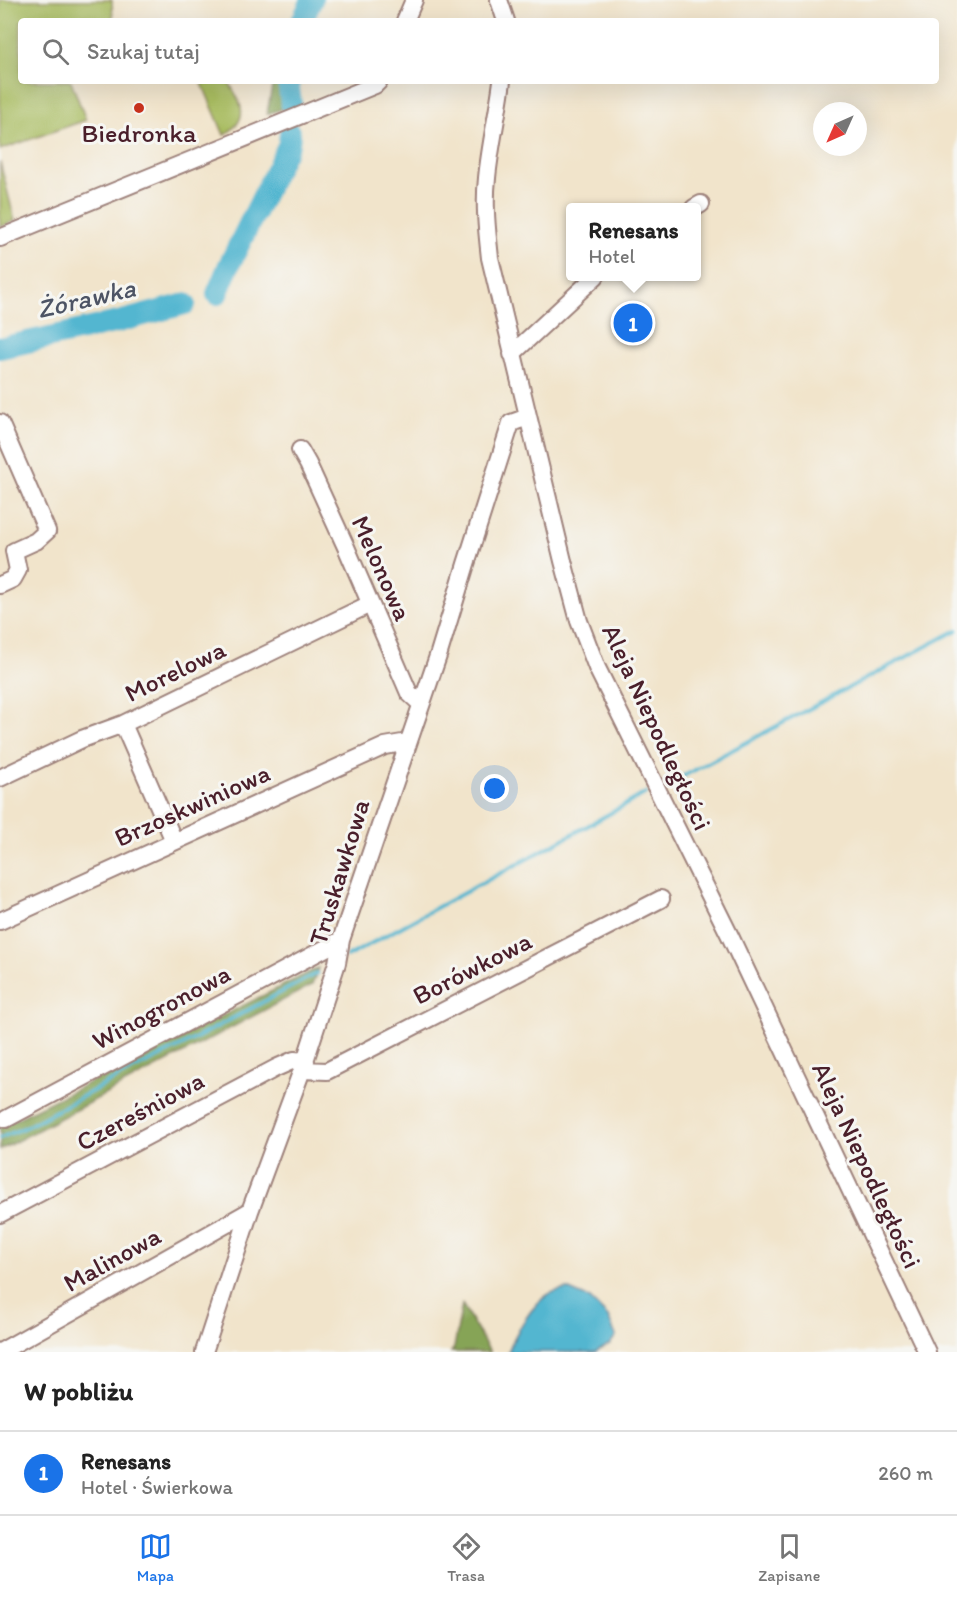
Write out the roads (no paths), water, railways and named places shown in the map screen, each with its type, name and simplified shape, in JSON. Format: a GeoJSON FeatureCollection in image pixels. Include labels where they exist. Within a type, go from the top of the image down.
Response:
{"type":"FeatureCollection","features":[{"type":"Feature","properties":{"kind":"street"},"geometry":{"type":"LineString","coordinates":[[406,18],[414,0]]}},
{"type":"Feature","properties":{"kind":"street"},"geometry":{"type":"LineString","coordinates":[[499,0],[505,18]]}},
{"type":"Feature","properties":{"kind":"street"},"geometry":{"type":"LineString","coordinates":[[0,238],[376,84]]}},
{"type":"Feature","properties":{"kind":"street","name":"Aleja Niepodległości"},"geometry":{"type":"LineString","coordinates":[[502,84],[487,176],[485,204],[490,258],[562,561],[579,621],[597,669],[730,936],[927,1352]]}},
{"type":"Feature","properties":{"kind":"street"},"geometry":{"type":"LineString","coordinates":[[512,354],[591,281]]}},
{"type":"Feature","properties":{"kind":"street","name":"Truskawkowa"},"geometry":{"type":"LineString","coordinates":[[204,1352],[250,1210],[304,1066],[337,963],[341,940],[439,653],[511,423],[528,417]]}},
{"type":"Feature","properties":{"kind":"street"},"geometry":{"type":"LineString","coordinates":[[0,423],[47,531],[36,541],[14,551],[18,570],[13,579],[0,585]]}},
{"type":"Feature","properties":{"kind":"street","name":"Melonowa"},"geometry":{"type":"LineString","coordinates":[[300,450],[409,693],[421,704]]}},
{"type":"Feature","properties":{"kind":"street","name":"Morelowa"},"geometry":{"type":"LineString","coordinates":[[0,778],[82,740],[123,724],[370,604]]}},
{"type":"Feature","properties":{"kind":"street"},"geometry":{"type":"LineString","coordinates":[[123,724],[174,841]]}},
{"type":"Feature","properties":{"kind":"street","name":"Brzoskwiniowa"},"geometry":{"type":"LineString","coordinates":[[0,921],[385,746],[408,742]]}},
{"type":"Feature","properties":{"kind":"street","name":"Borówkowa"},"geometry":{"type":"LineString","coordinates":[[304,1066],[327,1071],[662,899]]}},
{"type":"Feature","properties":{"kind":"street","name":"Winogronowa"},"geometry":{"type":"LineString","coordinates":[[6,1119],[341,940]]}},
{"type":"Feature","properties":{"kind":"street","name":"Czereśniowa"},"geometry":{"type":"LineString","coordinates":[[0,1214],[276,1068],[294,1060],[304,1066]]}},
{"type":"Feature","properties":{"kind":"street","name":"Malinowa"},"geometry":{"type":"LineString","coordinates":[[0,1352],[250,1210]]}},
{"type":"Feature","properties":{"kind":"water"},"geometry":{"type":"Polygon","coordinates":[[[567,1289],[590,1299],[608,1317],[616,1336],[610,1344],[595,1352],[508,1352],[520,1328],[536,1305],[551,1293],[567,1289]]]}},
{"type":"Feature","properties":{"kind":"waterway","name":"Żórawka"},"geometry":{"type":"LineString","coordinates":[[303,18],[312,0]]}},
{"type":"Feature","properties":{"kind":"waterway","name":"Żórawka"},"geometry":{"type":"LineString","coordinates":[[288,84],[291,103]]}},
{"type":"Feature","properties":{"kind":"waterway","name":"Żórawka"},"geometry":{"type":"LineString","coordinates":[[217,294],[289,144],[290,133]]}},
{"type":"Feature","properties":{"kind":"waterway","name":"Żórawka"},"geometry":{"type":"LineString","coordinates":[[0,348],[118,322],[185,304]]}},
{"type":"Feature","properties":{"kind":"waterway"},"geometry":{"type":"LineString","coordinates":[[674,781],[957,630]]}},
{"type":"Feature","properties":{"kind":"waterway"},"geometry":{"type":"LineString","coordinates":[[347,957],[646,793]]}},
{"type":"Feature","properties":{"kind":"waterway"},"geometry":{"type":"LineString","coordinates":[[0,1138],[30,1125],[317,973]]}},
{"type":"Feature","properties":{"kind":"place","name":"Biedronka"},"geometry":{"type":"Point","coordinates":[139,108]}},
{"type":"Feature","properties":{"kind":"place","name":"Renesans"},"geometry":{"type":"Point","coordinates":[633,323]}}]}
